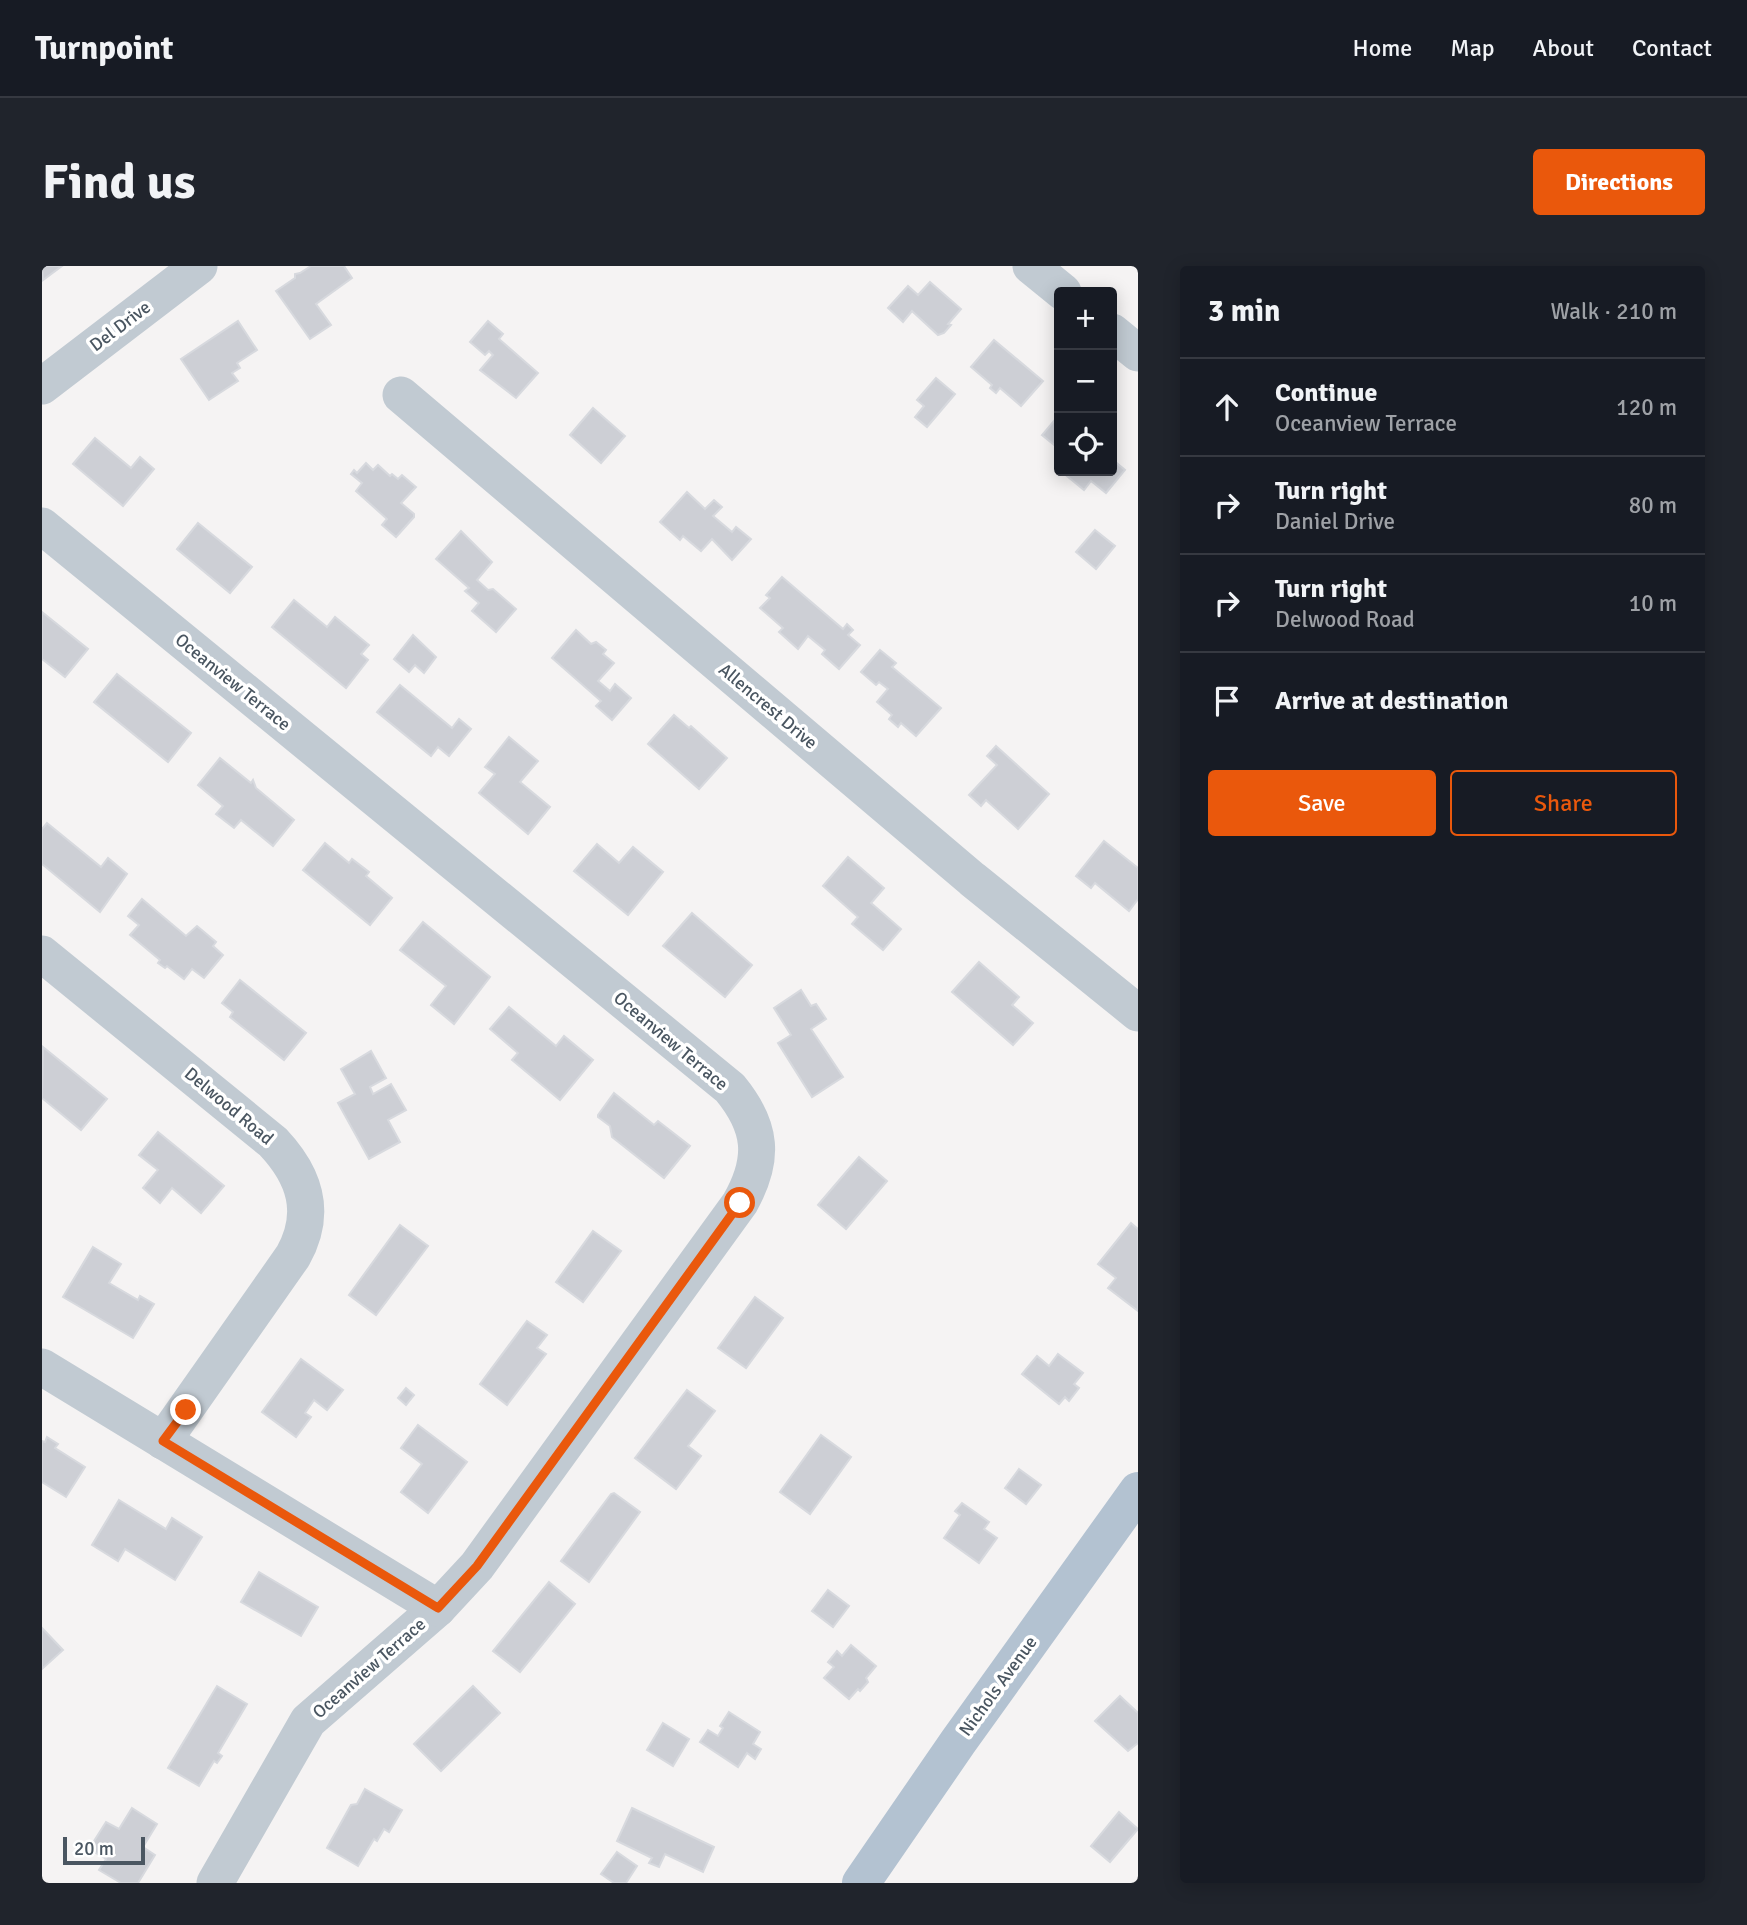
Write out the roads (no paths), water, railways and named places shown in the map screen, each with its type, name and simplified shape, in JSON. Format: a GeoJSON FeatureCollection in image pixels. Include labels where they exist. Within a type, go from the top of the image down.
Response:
{"type":"FeatureCollection","features":[{"type":"Feature","properties":{"kind":"main road","name":"Nichols Avenue"},"geometry":{"type":"LineString","coordinates":[[861,1883],[1138,1491]]}},
{"type":"Feature","properties":{"kind":"street","name":"Del Drive"},"geometry":{"type":"LineString","coordinates":[[42,386],[199,266]]}},
{"type":"Feature","properties":{"kind":"street"},"geometry":{"type":"LineString","coordinates":[[1031,266],[1057,287]]}},
{"type":"Feature","properties":{"kind":"street"},"geometry":{"type":"LineString","coordinates":[[1117,336],[1138,353]]}},
{"type":"Feature","properties":{"kind":"street","name":"Allencrest Drive"},"geometry":{"type":"LineString","coordinates":[[401,396],[972,879],[1138,1013]]}},
{"type":"Feature","properties":{"kind":"street","name":"Oceanview Terrace"},"geometry":{"type":"LineString","coordinates":[[42,526],[730,1088],[748,1114],[754,1129],[757,1158],[748,1188],[740,1203],[477,1566],[438,1608],[308,1721],[225,1879]]}},
{"type":"Feature","properties":{"kind":"street","name":"Delwood Road"},"geometry":{"type":"LineString","coordinates":[[42,954],[273,1142],[293,1167],[302,1187],[306,1221],[293,1256],[163,1441]]}},
{"type":"Feature","properties":{"kind":"street"},"geometry":{"type":"LineString","coordinates":[[42,1367],[438,1608]]}}]}
